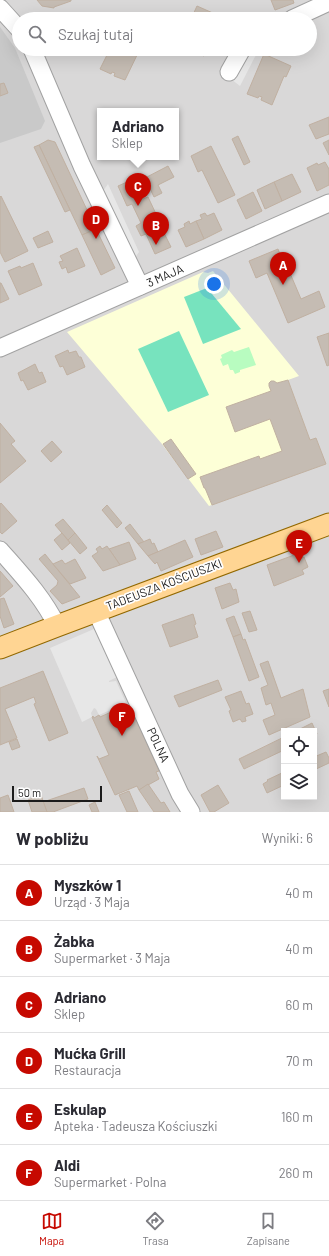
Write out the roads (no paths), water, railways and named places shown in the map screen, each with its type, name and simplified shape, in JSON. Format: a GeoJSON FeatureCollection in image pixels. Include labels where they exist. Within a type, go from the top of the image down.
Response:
{"type":"FeatureCollection","features":[{"type":"Feature","properties":{"kind":"main road","name":"TADEUSZA KOŚCIUSZKI"},"geometry":{"type":"LineString","coordinates":[[0,648],[329,524]]}},
{"type":"Feature","properties":{"kind":"street"},"geometry":{"type":"LineString","coordinates":[[307,12],[329,2]]}},
{"type":"Feature","properties":{"kind":"street"},"geometry":{"type":"LineString","coordinates":[[0,8],[12,21]]}},
{"type":"Feature","properties":{"kind":"street"},"geometry":{"type":"LineString","coordinates":[[35,56],[82,166],[140,286]]}},
{"type":"Feature","properties":{"kind":"street"},"geometry":{"type":"LineString","coordinates":[[229,72],[238,56]]}},
{"type":"Feature","properties":{"kind":"street","name":"3 MAJA"},"geometry":{"type":"LineString","coordinates":[[0,348],[329,203]]}},
{"type":"Feature","properties":{"kind":"street"},"geometry":{"type":"LineString","coordinates":[[0,550],[43,600],[57,626]]}},
{"type":"Feature","properties":{"kind":"street","name":"POLNA"},"geometry":{"type":"LineString","coordinates":[[96,611],[177,787],[191,812]]}},
{"type":"Feature","properties":{"kind":"place","name":"Adriano"},"geometry":{"type":"Point","coordinates":[138,206]}},
{"type":"Feature","properties":{"kind":"place","name":"Mućka Grill"},"geometry":{"type":"Point","coordinates":[96,239]}},
{"type":"Feature","properties":{"kind":"place","name":"Żabka"},"geometry":{"type":"Point","coordinates":[156,245]}},
{"type":"Feature","properties":{"kind":"place","name":"Myszków 1"},"geometry":{"type":"Point","coordinates":[283,285]}},
{"type":"Feature","properties":{"kind":"place","name":"Eskulap"},"geometry":{"type":"Point","coordinates":[299,563]}},
{"type":"Feature","properties":{"kind":"place","name":"Aldi"},"geometry":{"type":"Point","coordinates":[122,736]}}]}
